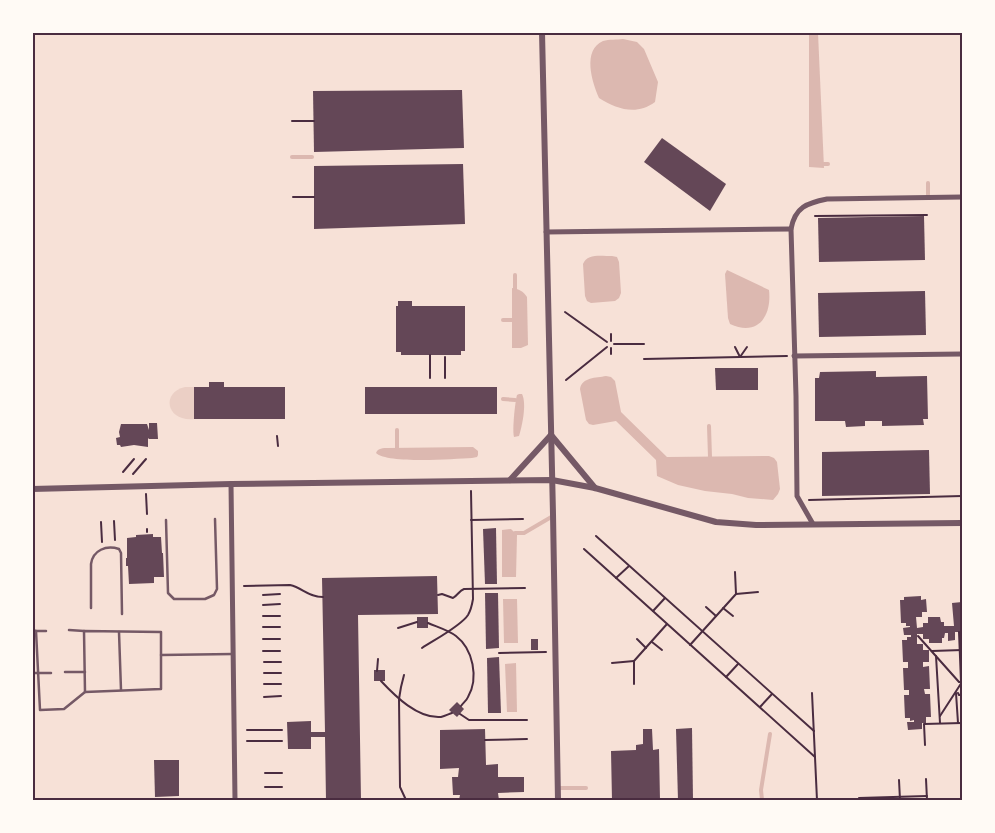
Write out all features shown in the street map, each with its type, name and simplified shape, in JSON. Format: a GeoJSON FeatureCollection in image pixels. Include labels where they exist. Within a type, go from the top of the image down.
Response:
{"type":"FeatureCollection","features":[{"type":"Feature","properties":{"kind":"street"},"geometry":{"type":"LineString","coordinates":[[542,32],[558,800]]}},
{"type":"Feature","properties":{"kind":"street"},"geometry":{"type":"LineString","coordinates":[[813,524],[798,496],[790,230],[796,212],[804,206],[828,199],[962,197]]}},
{"type":"Feature","properties":{"kind":"street"},"geometry":{"type":"LineString","coordinates":[[546,232],[790,230]]}},
{"type":"Feature","properties":{"kind":"street"},"geometry":{"type":"LineString","coordinates":[[794,356],[962,354]]}},
{"type":"Feature","properties":{"kind":"street"},"geometry":{"type":"LineString","coordinates":[[510,480],[551,435]]}},
{"type":"Feature","properties":{"kind":"street"},"geometry":{"type":"LineString","coordinates":[[551,435],[595,488]]}},
{"type":"Feature","properties":{"kind":"street"},"geometry":{"type":"LineString","coordinates":[[32,489],[231,484],[552,480],[595,488],[716,522],[756,525],[962,523]]}},
{"type":"Feature","properties":{"kind":"street"},"geometry":{"type":"LineString","coordinates":[[231,484],[235,800]]}},
{"type":"Feature","properties":{"kind":"lane"},"geometry":{"type":"LineString","coordinates":[[166,520],[168,593],[174,600],[205,599],[214,595],[217,589],[215,519]]}},
{"type":"Feature","properties":{"kind":"lane"},"geometry":{"type":"LineString","coordinates":[[91,608],[92,559],[101,549],[115,547],[119,548],[121,553],[122,614]]}},
{"type":"Feature","properties":{"kind":"lane"},"geometry":{"type":"LineString","coordinates":[[46,631],[34,630],[39,673],[40,710],[64,709],[85,692],[161,690],[160,632],[68,630]]}},
{"type":"Feature","properties":{"kind":"lane"},"geometry":{"type":"LineString","coordinates":[[84,631],[85,692]]}},
{"type":"Feature","properties":{"kind":"lane"},"geometry":{"type":"LineString","coordinates":[[120,632],[121,690]]}},
{"type":"Feature","properties":{"kind":"lane"},"geometry":{"type":"LineString","coordinates":[[161,654],[233,654]]}},
{"type":"Feature","properties":{"kind":"lane"},"geometry":{"type":"LineString","coordinates":[[65,672],[84,672]]}},
{"type":"Feature","properties":{"kind":"lane"},"geometry":{"type":"LineString","coordinates":[[32,673],[51,673]]}},
{"type":"Feature","properties":{"kind":"path"},"geometry":{"type":"LineString","coordinates":[[292,121],[314,121]]}},
{"type":"Feature","properties":{"kind":"path"},"geometry":{"type":"LineString","coordinates":[[293,197],[314,197]]}},
{"type":"Feature","properties":{"kind":"path"},"geometry":{"type":"LineString","coordinates":[[815,216],[927,215]]}},
{"type":"Feature","properties":{"kind":"path"},"geometry":{"type":"LineString","coordinates":[[565,312],[609,342],[611,334]]}},
{"type":"Feature","properties":{"kind":"path"},"geometry":{"type":"LineString","coordinates":[[614,344],[644,344]]}},
{"type":"Feature","properties":{"kind":"path"},"geometry":{"type":"LineString","coordinates":[[566,380],[607,347]]}},
{"type":"Feature","properties":{"kind":"path"},"geometry":{"type":"LineString","coordinates":[[735,347],[740,357]]}},
{"type":"Feature","properties":{"kind":"path"},"geometry":{"type":"LineString","coordinates":[[740,357],[747,347]]}},
{"type":"Feature","properties":{"kind":"path"},"geometry":{"type":"LineString","coordinates":[[611,348],[611,354]]}},
{"type":"Feature","properties":{"kind":"path"},"geometry":{"type":"LineString","coordinates":[[430,355],[430,378]]}},
{"type":"Feature","properties":{"kind":"path"},"geometry":{"type":"LineString","coordinates":[[644,359],[794,356]]}},
{"type":"Feature","properties":{"kind":"path"},"geometry":{"type":"LineString","coordinates":[[445,357],[445,378]]}},
{"type":"Feature","properties":{"kind":"path"},"geometry":{"type":"LineString","coordinates":[[278,436],[278,446]]}},
{"type":"Feature","properties":{"kind":"path"},"geometry":{"type":"LineString","coordinates":[[123,472],[134,460]]}},
{"type":"Feature","properties":{"kind":"path"},"geometry":{"type":"LineString","coordinates":[[133,474],[146,460]]}},
{"type":"Feature","properties":{"kind":"path"},"geometry":{"type":"LineString","coordinates":[[422,648],[462,622],[468,615],[471,607],[471,481]]}},
{"type":"Feature","properties":{"kind":"path"},"geometry":{"type":"LineString","coordinates":[[146,486],[147,514]]}},
{"type":"Feature","properties":{"kind":"path"},"geometry":{"type":"LineString","coordinates":[[820,500],[962,496]]}},
{"type":"Feature","properties":{"kind":"path"},"geometry":{"type":"LineString","coordinates":[[471,520],[523,519]]}},
{"type":"Feature","properties":{"kind":"path"},"geometry":{"type":"LineString","coordinates":[[114,521],[115,542]]}},
{"type":"Feature","properties":{"kind":"path"},"geometry":{"type":"LineString","coordinates":[[101,522],[102,543]]}},
{"type":"Feature","properties":{"kind":"path"},"geometry":{"type":"LineString","coordinates":[[596,536],[814,731]]}},
{"type":"Feature","properties":{"kind":"path"},"geometry":{"type":"LineString","coordinates":[[584,549],[815,757]]}},
{"type":"Feature","properties":{"kind":"path"},"geometry":{"type":"LineString","coordinates":[[616,578],[629,565]]}},
{"type":"Feature","properties":{"kind":"path"},"geometry":{"type":"LineString","coordinates":[[736,572],[736,594]]}},
{"type":"Feature","properties":{"kind":"path"},"geometry":{"type":"LineString","coordinates":[[244,586],[290,585],[313,596],[323,597]]}},
{"type":"Feature","properties":{"kind":"path"},"geometry":{"type":"LineString","coordinates":[[438,595],[442,594],[453,598],[464,589],[524,588]]}},
{"type":"Feature","properties":{"kind":"path"},"geometry":{"type":"LineString","coordinates":[[690,645],[736,594],[758,592]]}},
{"type":"Feature","properties":{"kind":"path"},"geometry":{"type":"LineString","coordinates":[[263,595],[280,594]]}},
{"type":"Feature","properties":{"kind":"path"},"geometry":{"type":"LineString","coordinates":[[653,612],[665,598]]}},
{"type":"Feature","properties":{"kind":"path"},"geometry":{"type":"LineString","coordinates":[[263,605],[280,604]]}},
{"type":"Feature","properties":{"kind":"path"},"geometry":{"type":"LineString","coordinates":[[706,607],[716,616]]}},
{"type":"Feature","properties":{"kind":"path"},"geometry":{"type":"LineString","coordinates":[[723,608],[733,616]]}},
{"type":"Feature","properties":{"kind":"path"},"geometry":{"type":"LineString","coordinates":[[263,616],[280,616]]}},
{"type":"Feature","properties":{"kind":"path"},"geometry":{"type":"LineString","coordinates":[[398,628],[417,622]]}},
{"type":"Feature","properties":{"kind":"path"},"geometry":{"type":"LineString","coordinates":[[428,623],[448,632],[465,644],[471,659],[473,671],[472,687],[468,697],[461,706]]}},
{"type":"Feature","properties":{"kind":"path"},"geometry":{"type":"LineString","coordinates":[[634,684],[634,662],[668,624]]}},
{"type":"Feature","properties":{"kind":"path"},"geometry":{"type":"LineString","coordinates":[[263,627],[280,626]]}},
{"type":"Feature","properties":{"kind":"path"},"geometry":{"type":"LineString","coordinates":[[939,718],[962,682],[959,632]]}},
{"type":"Feature","properties":{"kind":"path"},"geometry":{"type":"LineString","coordinates":[[918,636],[959,682],[962,682]]}},
{"type":"Feature","properties":{"kind":"path"},"geometry":{"type":"LineString","coordinates":[[263,639],[280,639]]}},
{"type":"Feature","properties":{"kind":"path"},"geometry":{"type":"LineString","coordinates":[[637,640],[646,648]]}},
{"type":"Feature","properties":{"kind":"path"},"geometry":{"type":"LineString","coordinates":[[652,641],[662,650]]}},
{"type":"Feature","properties":{"kind":"path"},"geometry":{"type":"LineString","coordinates":[[932,651],[961,650]]}},
{"type":"Feature","properties":{"kind":"path"},"geometry":{"type":"LineString","coordinates":[[264,651],[280,651]]}},
{"type":"Feature","properties":{"kind":"path"},"geometry":{"type":"LineString","coordinates":[[499,653],[556,652]]}},
{"type":"Feature","properties":{"kind":"path"},"geometry":{"type":"LineString","coordinates":[[936,656],[940,724]]}},
{"type":"Feature","properties":{"kind":"path"},"geometry":{"type":"LineString","coordinates":[[377,671],[378,659]]}},
{"type":"Feature","properties":{"kind":"path"},"geometry":{"type":"LineString","coordinates":[[264,662],[281,662]]}},
{"type":"Feature","properties":{"kind":"path"},"geometry":{"type":"LineString","coordinates":[[612,663],[634,662]]}},
{"type":"Feature","properties":{"kind":"path"},"geometry":{"type":"LineString","coordinates":[[726,677],[739,663]]}},
{"type":"Feature","properties":{"kind":"path"},"geometry":{"type":"LineString","coordinates":[[264,673],[281,673]]}},
{"type":"Feature","properties":{"kind":"path"},"geometry":{"type":"LineString","coordinates":[[404,675],[399,699],[400,787],[406,800]]}},
{"type":"Feature","properties":{"kind":"path"},"geometry":{"type":"LineString","coordinates":[[381,681],[399,699],[417,711],[429,716],[441,717],[452,713]]}},
{"type":"Feature","properties":{"kind":"path"},"geometry":{"type":"LineString","coordinates":[[264,684],[281,684]]}},
{"type":"Feature","properties":{"kind":"path"},"geometry":{"type":"LineString","coordinates":[[956,691],[959,695],[962,695]]}},
{"type":"Feature","properties":{"kind":"path"},"geometry":{"type":"LineString","coordinates":[[956,691],[958,723]]}},
{"type":"Feature","properties":{"kind":"path"},"geometry":{"type":"LineString","coordinates":[[760,707],[772,693]]}},
{"type":"Feature","properties":{"kind":"path"},"geometry":{"type":"LineString","coordinates":[[812,693],[817,800]]}},
{"type":"Feature","properties":{"kind":"path"},"geometry":{"type":"LineString","coordinates":[[264,697],[281,696]]}},
{"type":"Feature","properties":{"kind":"path"},"geometry":{"type":"LineString","coordinates":[[460,714],[469,720],[527,720]]}},
{"type":"Feature","properties":{"kind":"path"},"geometry":{"type":"LineString","coordinates":[[925,745],[924,724],[962,722]]}},
{"type":"Feature","properties":{"kind":"path"},"geometry":{"type":"LineString","coordinates":[[247,730],[282,730]]}},
{"type":"Feature","properties":{"kind":"path"},"geometry":{"type":"LineString","coordinates":[[485,740],[527,739]]}},
{"type":"Feature","properties":{"kind":"path"},"geometry":{"type":"LineString","coordinates":[[247,742],[282,741]]}},
{"type":"Feature","properties":{"kind":"path"},"geometry":{"type":"LineString","coordinates":[[265,773],[282,773]]}},
{"type":"Feature","properties":{"kind":"path"},"geometry":{"type":"LineString","coordinates":[[926,779],[927,800]]}},
{"type":"Feature","properties":{"kind":"path"},"geometry":{"type":"LineString","coordinates":[[899,780],[900,800]]}},
{"type":"Feature","properties":{"kind":"path"},"geometry":{"type":"LineString","coordinates":[[265,787],[282,787]]}},
{"type":"Feature","properties":{"kind":"path"},"geometry":{"type":"LineString","coordinates":[[859,800],[859,798],[881,799],[927,796]]}},
{"type":"Feature","properties":{"kind":"path"},"geometry":{"type":"LineString","coordinates":[[265,800],[283,800]]}},
{"type":"Feature","properties":{"kind":"path"},"geometry":{"type":"LineString","coordinates":[[828,800],[842,800]]}},
{"type":"Feature","properties":{"kind":"path"},"geometry":{"type":"LineString","coordinates":[[949,800],[962,800]]}},
{"type":"Feature","properties":{"kind":"shaded area"},"geometry":{"type":"Polygon","coordinates":[[[809,33],[818,33],[824,168],[809,167],[809,33]]]}},
{"type":"Feature","properties":{"kind":"shaded area"},"geometry":{"type":"Polygon","coordinates":[[[623,39],[637,42],[644,49],[658,82],[655,102],[641,109],[620,108],[606,102],[599,98],[594,84],[590,67],[593,51],[597,45],[605,40],[623,39]]]}},
{"type":"Feature","properties":{"kind":"shaded area"},"geometry":{"type":"Polygon","coordinates":[[[591,257],[617,257],[619,262],[621,293],[619,298],[615,301],[591,303],[587,301],[583,264],[585,260],[591,257]]]}},
{"type":"Feature","properties":{"kind":"shaded area"},"geometry":{"type":"Polygon","coordinates":[[[727,270],[769,290],[768,308],[765,316],[755,326],[748,328],[730,324],[725,274],[727,270]]]}},
{"type":"Feature","properties":{"kind":"shaded area"},"geometry":{"type":"Polygon","coordinates":[[[512,288],[521,291],[527,297],[528,345],[521,348],[512,348],[512,288]]]}},
{"type":"Feature","properties":{"kind":"shaded area"},"geometry":{"type":"Polygon","coordinates":[[[606,376],[611,377],[615,381],[621,412],[667,457],[769,456],[777,462],[780,489],[778,494],[773,500],[748,498],[678,485],[657,476],[656,460],[616,421],[593,425],[589,424],[586,420],[580,389],[581,385],[586,380],[606,376]]]}},
{"type":"Feature","properties":{"kind":"shaded area"},"geometry":{"type":"Polygon","coordinates":[[[185,387],[194,387],[194,419],[185,419],[178,416],[170,406],[172,395],[177,390],[185,387]]]}},
{"type":"Feature","properties":{"kind":"shaded area"},"geometry":{"type":"Polygon","coordinates":[[[522,394],[523,398],[524,415],[519,436],[514,437],[515,410],[517,395],[522,394]]]}},
{"type":"Feature","properties":{"kind":"shaded area"},"geometry":{"type":"Polygon","coordinates":[[[473,447],[478,451],[478,455],[472,458],[407,460],[393,459],[376,453],[379,449],[384,448],[473,447]]]}},
{"type":"Feature","properties":{"kind":"shaded area"},"geometry":{"type":"Polygon","coordinates":[[[511,529],[517,535],[516,577],[502,577],[502,530],[511,529]]]}},
{"type":"Feature","properties":{"kind":"shaded area"},"geometry":{"type":"Polygon","coordinates":[[[503,599],[517,599],[518,643],[504,643],[503,599]]]}},
{"type":"Feature","properties":{"kind":"shaded area"},"geometry":{"type":"Polygon","coordinates":[[[516,663],[517,712],[507,712],[505,664],[516,663]]]}},
{"type":"Feature","properties":{"kind":"building"},"geometry":{"type":"Polygon","coordinates":[[[462,90],[464,148],[314,152],[313,91],[462,90]]]}},
{"type":"Feature","properties":{"kind":"building"},"geometry":{"type":"Polygon","coordinates":[[[662,138],[726,184],[710,211],[644,162],[662,138]]]}},
{"type":"Feature","properties":{"kind":"building"},"geometry":{"type":"Polygon","coordinates":[[[463,164],[465,224],[314,229],[314,166],[463,164]]]}},
{"type":"Feature","properties":{"kind":"building"},"geometry":{"type":"Polygon","coordinates":[[[924,216],[925,260],[819,262],[818,218],[924,216]]]}},
{"type":"Feature","properties":{"kind":"building"},"geometry":{"type":"Polygon","coordinates":[[[925,291],[926,335],[819,337],[818,293],[925,291]]]}},
{"type":"Feature","properties":{"kind":"building"},"geometry":{"type":"Polygon","coordinates":[[[398,301],[412,301],[412,306],[465,306],[465,351],[461,351],[461,355],[401,355],[401,352],[396,352],[396,306],[398,306],[398,301]]]}},
{"type":"Feature","properties":{"kind":"building"},"geometry":{"type":"Polygon","coordinates":[[[715,368],[758,368],[758,390],[716,390],[715,368]]]}},
{"type":"Feature","properties":{"kind":"building"},"geometry":{"type":"Polygon","coordinates":[[[876,371],[876,377],[927,376],[928,419],[923,419],[924,425],[882,426],[882,421],[865,421],[865,426],[846,427],[845,421],[815,421],[815,378],[819,378],[820,372],[876,371]]]}},
{"type":"Feature","properties":{"kind":"building"},"geometry":{"type":"Polygon","coordinates":[[[209,382],[224,382],[224,387],[285,387],[285,419],[194,419],[194,387],[209,387],[209,382]]]}},
{"type":"Feature","properties":{"kind":"building"},"geometry":{"type":"Polygon","coordinates":[[[365,387],[497,387],[497,414],[365,414],[365,387]]]}},
{"type":"Feature","properties":{"kind":"building"},"geometry":{"type":"Polygon","coordinates":[[[149,423],[157,423],[158,439],[148,438],[148,447],[134,445],[121,447],[117,445],[116,438],[120,437],[121,424],[147,424],[149,430],[149,423]]]}},
{"type":"Feature","properties":{"kind":"building"},"geometry":{"type":"Polygon","coordinates":[[[929,450],[930,494],[822,496],[822,452],[929,450]]]}},
{"type":"Feature","properties":{"kind":"building"},"geometry":{"type":"Polygon","coordinates":[[[496,528],[497,584],[485,584],[483,529],[496,528]]]}},
{"type":"Feature","properties":{"kind":"building"},"geometry":{"type":"Polygon","coordinates":[[[153,534],[153,537],[161,537],[164,577],[154,577],[154,583],[129,584],[128,566],[126,566],[127,538],[136,537],[136,535],[153,534]]]}},
{"type":"Feature","properties":{"kind":"building"},"geometry":{"type":"Polygon","coordinates":[[[437,576],[438,614],[358,615],[361,800],[326,800],[325,737],[311,737],[311,749],[288,749],[287,722],[311,721],[311,732],[325,732],[322,578],[437,576]]]}},
{"type":"Feature","properties":{"kind":"building"},"geometry":{"type":"Polygon","coordinates":[[[485,593],[498,593],[499,648],[486,649],[485,593]]]}},
{"type":"Feature","properties":{"kind":"building"},"geometry":{"type":"Polygon","coordinates":[[[921,596],[921,600],[926,599],[927,612],[922,612],[922,617],[916,617],[917,628],[923,627],[923,623],[928,623],[928,617],[940,617],[941,622],[944,622],[944,626],[954,626],[952,603],[962,602],[962,632],[955,632],[955,640],[948,641],[948,633],[945,633],[942,643],[929,643],[929,639],[923,639],[923,634],[917,634],[917,644],[923,644],[923,650],[929,650],[929,662],[923,662],[923,667],[929,666],[930,689],[924,689],[925,694],[930,694],[931,717],[926,717],[926,723],[922,723],[922,729],[908,730],[907,722],[914,722],[914,720],[910,721],[910,718],[905,718],[904,695],[909,695],[909,690],[904,690],[903,668],[908,668],[908,662],[903,662],[902,640],[907,640],[907,637],[911,637],[911,635],[904,635],[903,628],[910,626],[906,626],[906,623],[901,623],[900,600],[904,600],[904,597],[921,596]]]}},
{"type":"Feature","properties":{"kind":"building"},"geometry":{"type":"Polygon","coordinates":[[[417,617],[428,617],[428,628],[417,628],[417,617]]]}},
{"type":"Feature","properties":{"kind":"building"},"geometry":{"type":"Polygon","coordinates":[[[531,639],[538,639],[538,650],[531,650],[531,639]]]}},
{"type":"Feature","properties":{"kind":"building"},"geometry":{"type":"Polygon","coordinates":[[[499,657],[501,713],[488,713],[487,658],[499,657]]]}},
{"type":"Feature","properties":{"kind":"building"},"geometry":{"type":"Polygon","coordinates":[[[374,670],[385,670],[385,681],[374,681],[374,670]]]}},
{"type":"Feature","properties":{"kind":"building"},"geometry":{"type":"Polygon","coordinates":[[[457,702],[464,709],[457,717],[449,710],[457,702]]]}},
{"type":"Feature","properties":{"kind":"building"},"geometry":{"type":"Polygon","coordinates":[[[692,728],[693,800],[678,800],[676,729],[692,728]]]}},
{"type":"Feature","properties":{"kind":"building"},"geometry":{"type":"Polygon","coordinates":[[[485,729],[486,765],[498,764],[498,777],[524,777],[524,792],[498,793],[499,800],[459,800],[460,795],[453,795],[452,777],[458,777],[459,768],[440,769],[440,730],[485,729]]]}},
{"type":"Feature","properties":{"kind":"building"},"geometry":{"type":"Polygon","coordinates":[[[643,729],[652,729],[653,750],[659,749],[660,800],[612,800],[611,751],[636,750],[636,745],[643,744],[643,729]]]}},
{"type":"Feature","properties":{"kind":"building"},"geometry":{"type":"Polygon","coordinates":[[[154,760],[179,760],[179,796],[155,797],[154,760]]]}},
{"type":"Feature","properties":{"kind":"waterway"},"geometry":{"type":"LineString","coordinates":[[292,157],[312,157]]}},
{"type":"Feature","properties":{"kind":"waterway"},"geometry":{"type":"LineString","coordinates":[[928,183],[928,198]]}},
{"type":"Feature","properties":{"kind":"waterway"},"geometry":{"type":"LineString","coordinates":[[515,275],[515,289]]}},
{"type":"Feature","properties":{"kind":"waterway"},"geometry":{"type":"LineString","coordinates":[[503,320],[512,320]]}},
{"type":"Feature","properties":{"kind":"waterway"},"geometry":{"type":"LineString","coordinates":[[503,399],[515,400]]}},
{"type":"Feature","properties":{"kind":"waterway"},"geometry":{"type":"LineString","coordinates":[[709,426],[710,457]]}},
{"type":"Feature","properties":{"kind":"waterway"},"geometry":{"type":"LineString","coordinates":[[397,430],[397,448]]}},
{"type":"Feature","properties":{"kind":"waterway"},"geometry":{"type":"LineString","coordinates":[[515,533],[524,533],[553,516]]}},
{"type":"Feature","properties":{"kind":"waterway"},"geometry":{"type":"LineString","coordinates":[[762,800],[761,790],[770,734]]}},
{"type":"Feature","properties":{"kind":"waterway"},"geometry":{"type":"LineString","coordinates":[[558,788],[586,788]]}}]}
